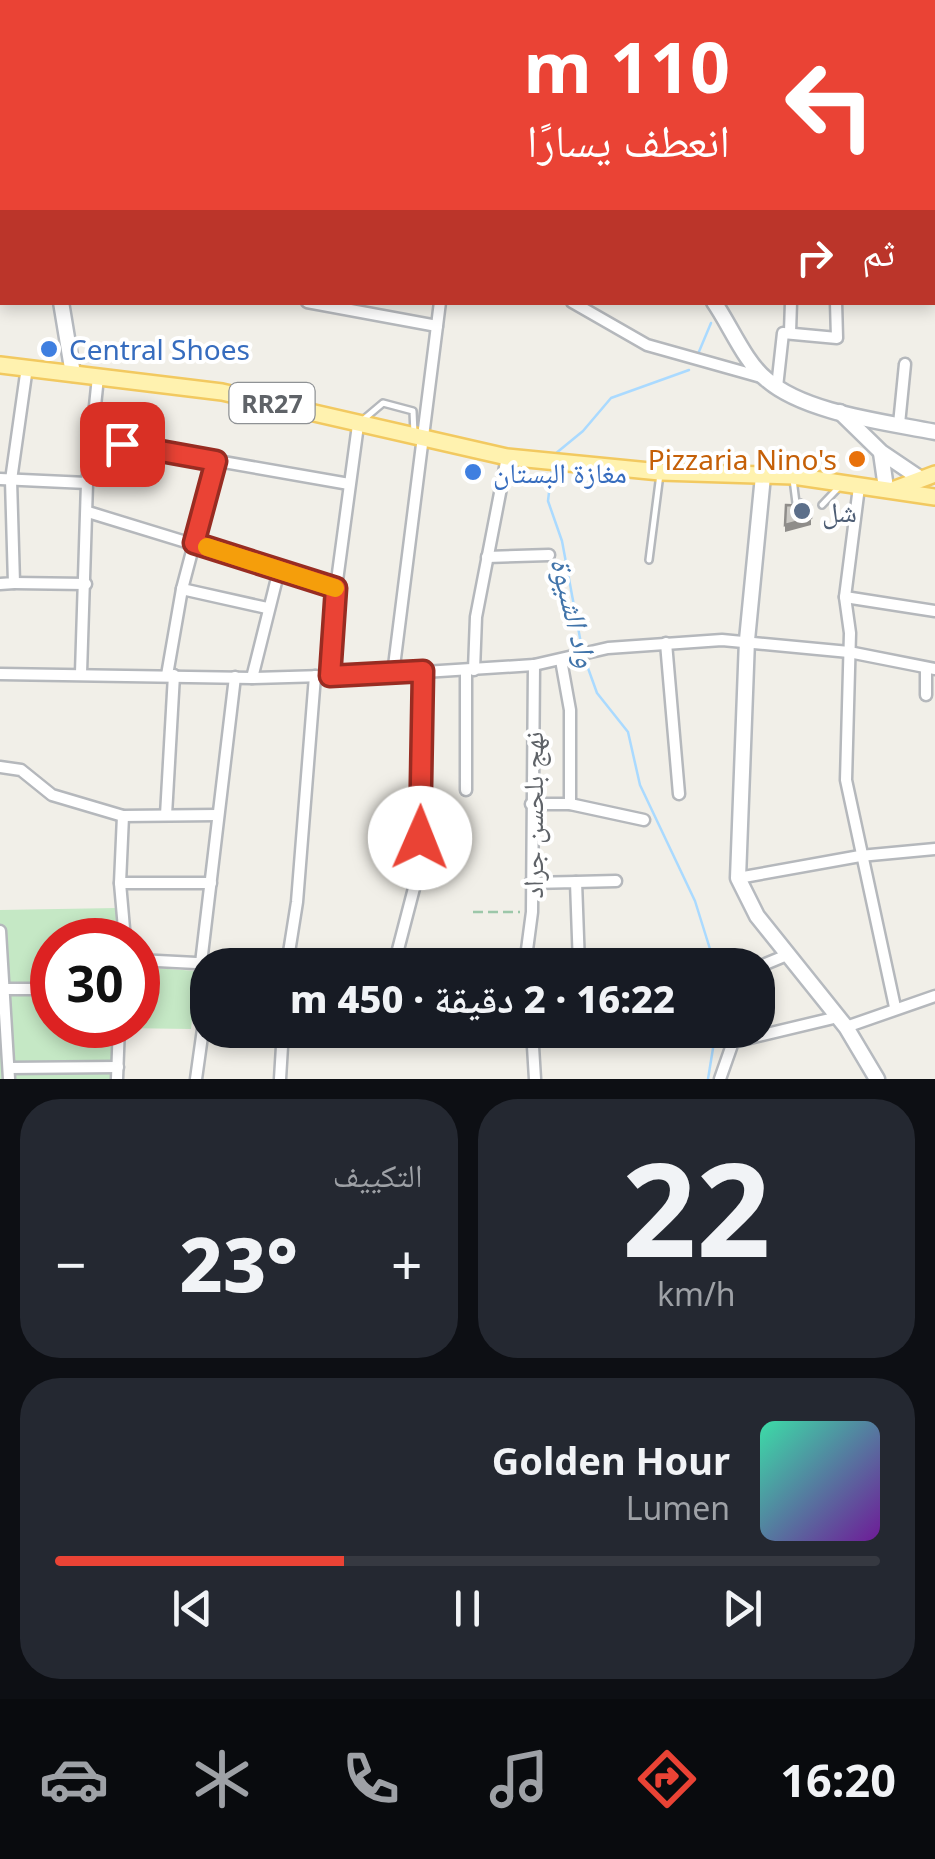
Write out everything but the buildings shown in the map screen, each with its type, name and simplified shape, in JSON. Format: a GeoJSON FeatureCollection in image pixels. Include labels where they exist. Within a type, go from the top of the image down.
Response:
{"type":"FeatureCollection","features":[{"type":"Feature","properties":{"kind":"main road","name":"RR27"},"geometry":{"type":"LineString","coordinates":[[0,365],[222,392],[507,457],[660,472],[792,476],[890,488],[935,498]]}},
{"type":"Feature","properties":{"kind":"main road","name":"RR27"},"geometry":{"type":"LineString","coordinates":[[890,488],[928,476]]}},
{"type":"Feature","properties":{"kind":"street"},"geometry":{"type":"LineString","coordinates":[[62,305],[73,374]]}},
{"type":"Feature","properties":{"kind":"street"},"geometry":{"type":"LineString","coordinates":[[323,305],[437,326]]}},
{"type":"Feature","properties":{"kind":"street"},"geometry":{"type":"LineString","coordinates":[[393,674],[418,439],[440,305]]}},
{"type":"Feature","properties":{"kind":"street"},"geometry":{"type":"LineString","coordinates":[[577,305],[647,345],[762,377],[840,412],[935,432]]}},
{"type":"Feature","properties":{"kind":"street"},"geometry":{"type":"LineString","coordinates":[[716,305],[762,377]]}},
{"type":"Feature","properties":{"kind":"street"},"geometry":{"type":"LineString","coordinates":[[790,332],[791,305]]}},
{"type":"Feature","properties":{"kind":"street"},"geometry":{"type":"LineString","coordinates":[[777,387],[782,334],[838,338],[836,305]]}},
{"type":"Feature","properties":{"kind":"street"},"geometry":{"type":"LineString","coordinates":[[900,424],[905,364]]}},
{"type":"Feature","properties":{"kind":"street"},"geometry":{"type":"LineString","coordinates":[[14,583],[6,479],[27,367]]}},
{"type":"Feature","properties":{"kind":"street"},"geometry":{"type":"LineString","coordinates":[[81,673],[87,484],[98,376]]}},
{"type":"Feature","properties":{"kind":"street"},"geometry":{"type":"LineString","coordinates":[[840,412],[881,452],[928,476]]}},
{"type":"Feature","properties":{"kind":"street"},"geometry":{"type":"LineString","coordinates":[[330,676],[336,588],[358,425]]}},
{"type":"Feature","properties":{"kind":"street"},"geometry":{"type":"LineString","coordinates":[[92,439],[349,484]]}},
{"type":"Feature","properties":{"kind":"street"},"geometry":{"type":"LineString","coordinates":[[881,452],[890,488]]}},
{"type":"Feature","properties":{"kind":"street"},"geometry":{"type":"LineString","coordinates":[[466,790],[476,617],[507,457]]}},
{"type":"Feature","properties":{"kind":"street"},"geometry":{"type":"LineString","coordinates":[[166,815],[171,675],[182,588],[216,461]]}},
{"type":"Feature","properties":{"kind":"street"},"geometry":{"type":"LineString","coordinates":[[763,476],[746,640],[738,878],[757,916],[842,1022],[877,1079]]}},
{"type":"Feature","properties":{"kind":"street"},"geometry":{"type":"LineString","coordinates":[[6,479],[87,484]]}},
{"type":"Feature","properties":{"kind":"street"},"geometry":{"type":"LineString","coordinates":[[851,484],[845,597],[849,652],[846,780],[895,1007]]}},
{"type":"Feature","properties":{"kind":"street"},"geometry":{"type":"LineString","coordinates":[[88,512],[336,588]]}},
{"type":"Feature","properties":{"kind":"street"},"geometry":{"type":"LineString","coordinates":[[487,557],[548,555]]}},
{"type":"Feature","properties":{"kind":"street"},"geometry":{"type":"LineString","coordinates":[[252,678],[279,570]]}},
{"type":"Feature","properties":{"kind":"street"},"geometry":{"type":"LineString","coordinates":[[0,584],[86,584]]}},
{"type":"Feature","properties":{"kind":"street"},"geometry":{"type":"LineString","coordinates":[[182,588],[267,608]]}},
{"type":"Feature","properties":{"kind":"street"},"geometry":{"type":"LineString","coordinates":[[845,597],[935,611]]}},
{"type":"Feature","properties":{"kind":"street"},"geometry":{"type":"LineString","coordinates":[[0,674],[252,678],[393,674],[534,665],[666,644],[746,640],[849,652],[931,669],[926,695]]}},
{"type":"Feature","properties":{"kind":"street"},"geometry":{"type":"LineString","coordinates":[[666,644],[679,794]]}},
{"type":"Feature","properties":{"kind":"street"},"geometry":{"type":"LineString","coordinates":[[561,660],[570,710],[570,804]]}},
{"type":"Feature","properties":{"kind":"street","name":"نهج بلحسن جراد"},"geometry":{"type":"LineString","coordinates":[[528,948],[532,912],[534,665]]}},
{"type":"Feature","properties":{"kind":"street"},"geometry":{"type":"LineString","coordinates":[[398,948],[419,869],[423,671]]}},
{"type":"Feature","properties":{"kind":"street"},"geometry":{"type":"LineString","coordinates":[[289,948],[316,676]]}},
{"type":"Feature","properties":{"kind":"street"},"geometry":{"type":"LineString","coordinates":[[203,948],[235,677]]}},
{"type":"Feature","properties":{"kind":"street"},"geometry":{"type":"LineString","coordinates":[[0,768],[20,770],[52,795],[123,816],[217,815]]}},
{"type":"Feature","properties":{"kind":"street"},"geometry":{"type":"LineString","coordinates":[[532,804],[570,804],[644,820]]}},
{"type":"Feature","properties":{"kind":"street"},"geometry":{"type":"LineString","coordinates":[[123,816],[120,882],[124,918]]}},
{"type":"Feature","properties":{"kind":"street"},"geometry":{"type":"LineString","coordinates":[[738,878],[860,856],[935,849]]}},
{"type":"Feature","properties":{"kind":"street"},"geometry":{"type":"LineString","coordinates":[[530,883],[616,881]]}},
{"type":"Feature","properties":{"kind":"street"},"geometry":{"type":"LineString","coordinates":[[120,882],[211,883]]}},
{"type":"Feature","properties":{"kind":"street"},"geometry":{"type":"LineString","coordinates":[[576,882],[578,948]]}},
{"type":"Feature","properties":{"kind":"street"},"geometry":{"type":"LineString","coordinates":[[0,931],[9,1073],[118,1073]]}},
{"type":"Feature","properties":{"kind":"street"},"geometry":{"type":"LineString","coordinates":[[775,960],[787,955]]}},
{"type":"Feature","properties":{"kind":"street"},"geometry":{"type":"LineString","coordinates":[[160,961],[190,962]]}},
{"type":"Feature","properties":{"kind":"street"},"geometry":{"type":"LineString","coordinates":[[6,989],[30,989]]}},
{"type":"Feature","properties":{"kind":"street"},"geometry":{"type":"LineString","coordinates":[[720,1079],[732,1042],[842,1022],[935,996]]}},
{"type":"Feature","properties":{"kind":"street"},"geometry":{"type":"LineString","coordinates":[[196,1079],[200,1048]]}},
{"type":"Feature","properties":{"kind":"street"},"geometry":{"type":"LineString","coordinates":[[280,1079],[281,1048]]}},
{"type":"Feature","properties":{"kind":"street"},"geometry":{"type":"LineString","coordinates":[[533,1048],[535,1079]]}},
{"type":"Feature","properties":{"kind":"lane"},"geometry":{"type":"LineString","coordinates":[[358,425],[383,403],[414,411],[418,439]]}},
{"type":"Feature","properties":{"kind":"lane"},"geometry":{"type":"LineString","coordinates":[[649,560],[660,472]]}},
{"type":"Feature","properties":{"kind":"lane"},"geometry":{"type":"LineString","coordinates":[[792,476],[796,503],[800,503]]}},
{"type":"Feature","properties":{"kind":"lane"},"geometry":{"type":"LineString","coordinates":[[822,505],[851,484]]}},
{"type":"Feature","properties":{"kind":"path"},"geometry":{"type":"LineString","coordinates":[[473,912],[532,912]]}},
{"type":"Feature","properties":{"kind":"green space"},"geometry":{"type":"Polygon","coordinates":[[[116,908],[116,918],[30,918],[30,1048],[117,1048],[115,1079],[0,1079],[0,910],[116,908]]]}},
{"type":"Feature","properties":{"kind":"green space"},"geometry":{"type":"Polygon","coordinates":[[[160,968],[190,971],[190,1029],[160,1029],[160,968]]]}},
{"type":"Feature","properties":{"kind":"waterway","name":"واد الشيوة"},"geometry":{"type":"LineString","coordinates":[[698,354],[711,323]]}},
{"type":"Feature","properties":{"kind":"waterway","name":"واد الشيوة"},"geometry":{"type":"LineString","coordinates":[[555,454],[583,431],[611,398],[689,370]]}},
{"type":"Feature","properties":{"kind":"waterway","name":"واد الشيوة"},"geometry":{"type":"LineString","coordinates":[[552,467],[548,501],[562,541],[582,649]]}},
{"type":"Feature","properties":{"kind":"waterway","name":"واد الشيوة"},"geometry":{"type":"LineString","coordinates":[[584,657],[597,693],[628,732],[640,785],[695,901],[710,948]]}},
{"type":"Feature","properties":{"kind":"waterway","name":"واد الشيوة"},"geometry":{"type":"LineString","coordinates":[[708,1079],[713,1048]]}},
{"type":"Feature","properties":{"kind":"slow traffic"},"geometry":{"type":"LineString","coordinates":[[207,547],[335,588]]}},
{"type":"Feature","properties":{"kind":"place","name":"Central Shoes"},"geometry":{"type":"Point","coordinates":[49,349]}},
{"type":"Feature","properties":{"kind":"place","name":"Pizzaria Nino's"},"geometry":{"type":"Point","coordinates":[857,459]}},
{"type":"Feature","properties":{"kind":"place","name":"مغازة البستان"},"geometry":{"type":"Point","coordinates":[473,472]}},
{"type":"Feature","properties":{"kind":"place","name":"شل"},"geometry":{"type":"Point","coordinates":[802,511]}},
{"type":"Feature","properties":{"kind":"route"},"geometry":{"type":"LineString","coordinates":[[122,444],[216,461],[194,543],[336,588],[330,676],[423,671],[420,838]]}}]}
